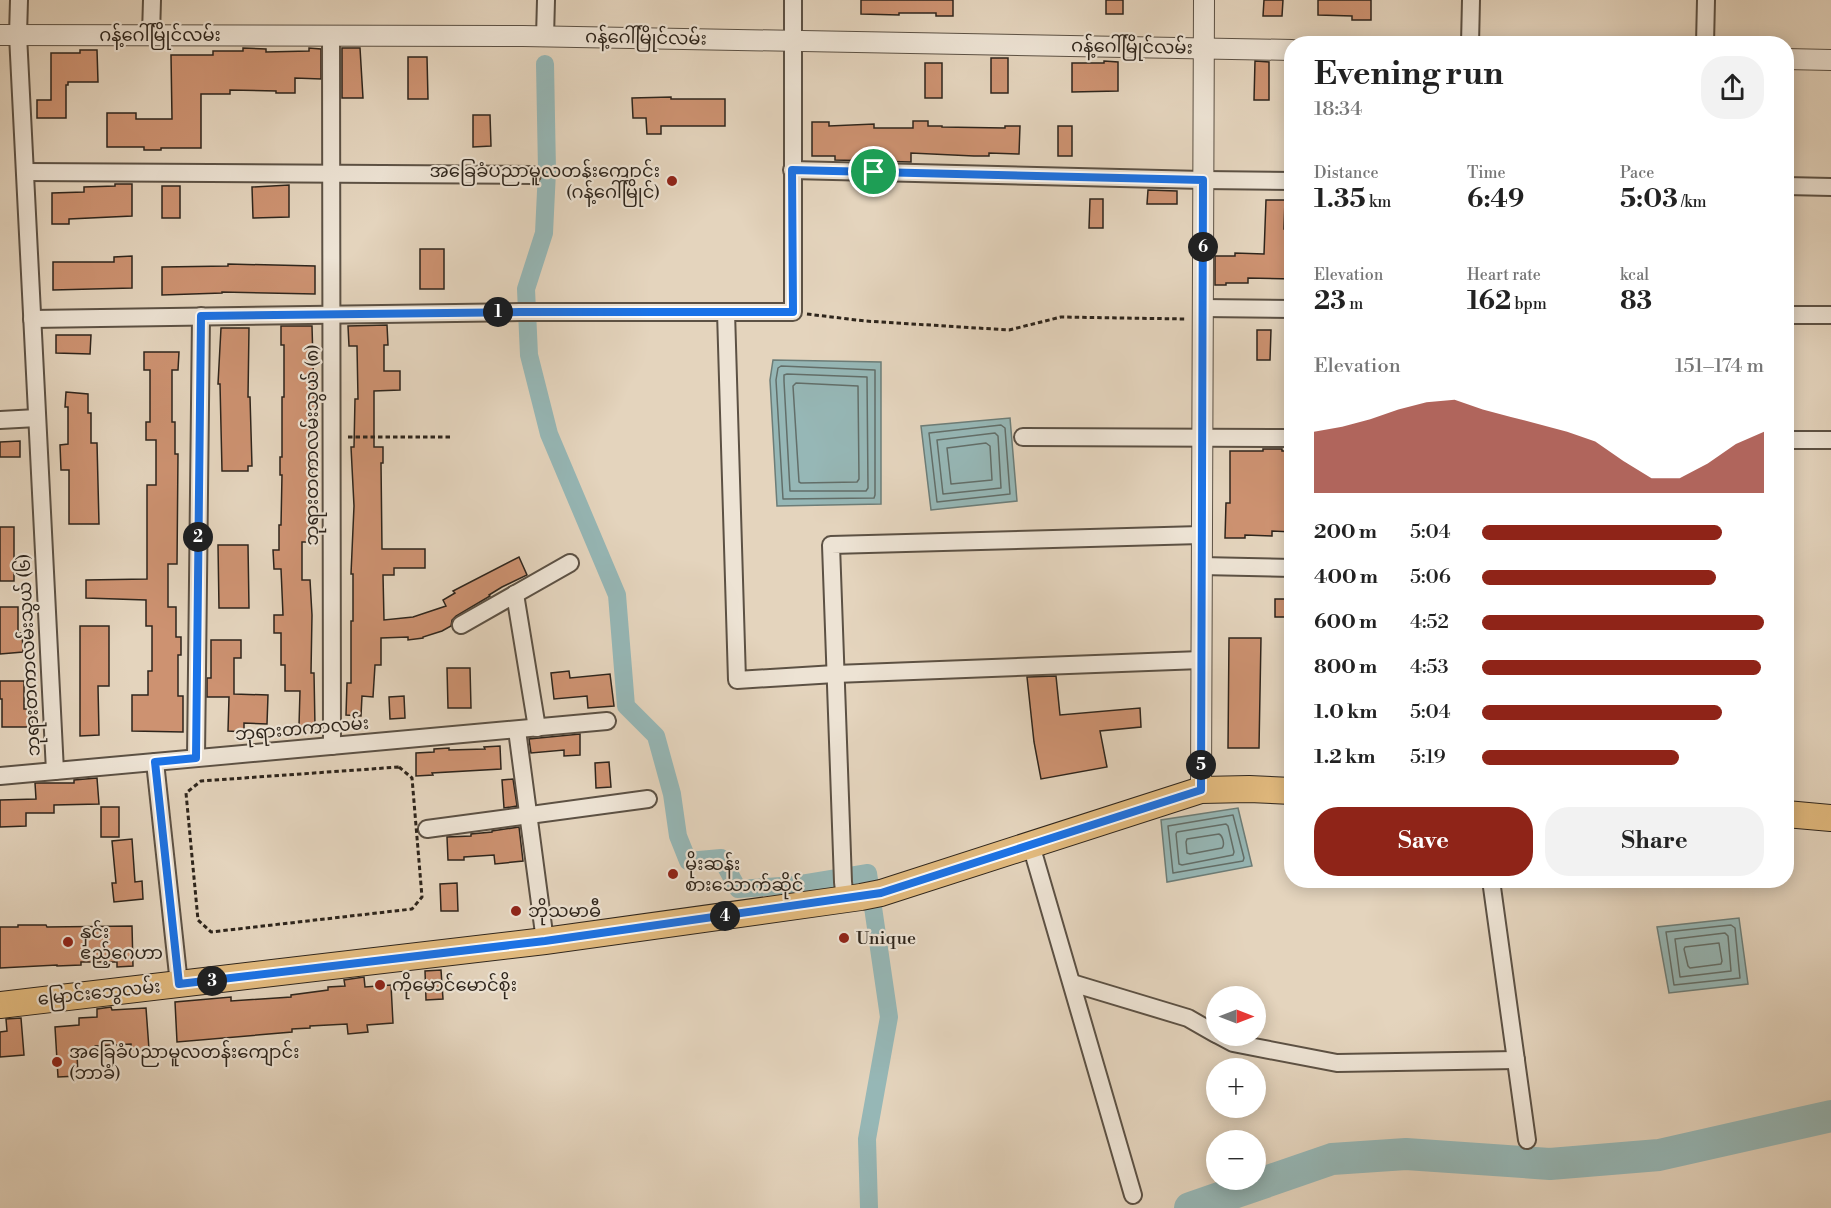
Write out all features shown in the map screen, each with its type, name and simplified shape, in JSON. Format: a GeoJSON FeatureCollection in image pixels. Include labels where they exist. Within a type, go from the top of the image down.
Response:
{"type":"FeatureCollection","features":[{"type":"Feature","properties":{"kind":"main road","name":"မြောင်းဘွေလမ်း"},"geometry":{"type":"LineString","coordinates":[[0,1005],[545,941],[855,888],[1031,845],[1201,790],[1284,790]]}},
{"type":"Feature","properties":{"kind":"main road"},"geometry":{"type":"LineString","coordinates":[[1794,815],[1831,818]]}},
{"type":"Feature","properties":{"kind":"street","name":"ဘုရားတကာလမ်းသွယ် (၆)"},"geometry":{"type":"LineString","coordinates":[[19,0],[9,35],[25,172],[55,771]]}},
{"type":"Feature","properties":{"kind":"street"},"geometry":{"type":"LineString","coordinates":[[151,35],[152,0]]}},
{"type":"Feature","properties":{"kind":"street"},"geometry":{"type":"LineString","coordinates":[[536,36],[546,0]]}},
{"type":"Feature","properties":{"kind":"street"},"geometry":{"type":"LineString","coordinates":[[32,319],[528,312],[793,312],[793,0]]}},
{"type":"Feature","properties":{"kind":"street"},"geometry":{"type":"LineString","coordinates":[[1201,790],[1204,0]]}},
{"type":"Feature","properties":{"kind":"street"},"geometry":{"type":"LineString","coordinates":[[1470,36],[1471,0]]}},
{"type":"Feature","properties":{"kind":"street"},"geometry":{"type":"LineString","coordinates":[[1706,0],[1706,36]]}},
{"type":"Feature","properties":{"kind":"street","name":"ဂန့်ဂေါ်မြိုင်လမ်း"},"geometry":{"type":"LineString","coordinates":[[9,35],[536,36],[1284,50]]}},
{"type":"Feature","properties":{"kind":"street","name":"ဘုရားတကာလမ်းသွယ် (၈)"},"geometry":{"type":"LineString","coordinates":[[331,36],[332,746]]}},
{"type":"Feature","properties":{"kind":"street"},"geometry":{"type":"LineString","coordinates":[[1794,59],[1831,60]]}},
{"type":"Feature","properties":{"kind":"street"},"geometry":{"type":"LineString","coordinates":[[792,170],[1284,181]]}},
{"type":"Feature","properties":{"kind":"street"},"geometry":{"type":"LineString","coordinates":[[25,172],[532,175]]}},
{"type":"Feature","properties":{"kind":"street"},"geometry":{"type":"LineString","coordinates":[[1794,186],[1831,187]]}},
{"type":"Feature","properties":{"kind":"street"},"geometry":{"type":"LineString","coordinates":[[1202,314],[1284,309]]}},
{"type":"Feature","properties":{"kind":"street"},"geometry":{"type":"LineString","coordinates":[[726,312],[737,680],[1201,660]]}},
{"type":"Feature","properties":{"kind":"street"},"geometry":{"type":"LineString","coordinates":[[1794,315],[1831,315]]}},
{"type":"Feature","properties":{"kind":"street"},"geometry":{"type":"LineString","coordinates":[[196,758],[201,316]]}},
{"type":"Feature","properties":{"kind":"street"},"geometry":{"type":"LineString","coordinates":[[0,420],[37,418]]}},
{"type":"Feature","properties":{"kind":"street"},"geometry":{"type":"LineString","coordinates":[[1023,437],[1284,438]]}},
{"type":"Feature","properties":{"kind":"street"},"geometry":{"type":"LineString","coordinates":[[1794,440],[1831,440]]}},
{"type":"Feature","properties":{"kind":"street"},"geometry":{"type":"LineString","coordinates":[[855,888],[835,674],[831,545],[1201,535]]}},
{"type":"Feature","properties":{"kind":"street"},"geometry":{"type":"LineString","coordinates":[[461,625],[570,563]]}},
{"type":"Feature","properties":{"kind":"street"},"geometry":{"type":"LineString","coordinates":[[1201,566],[1284,568]]}},
{"type":"Feature","properties":{"kind":"street"},"geometry":{"type":"LineString","coordinates":[[515,594],[537,728]]}},
{"type":"Feature","properties":{"kind":"street","name":"ဘုရားတကာလမ်း"},"geometry":{"type":"LineString","coordinates":[[0,776],[607,722]]}},
{"type":"Feature","properties":{"kind":"street"},"geometry":{"type":"LineString","coordinates":[[517,730],[545,941]]}},
{"type":"Feature","properties":{"kind":"street"},"geometry":{"type":"LineString","coordinates":[[155,762],[179,984]]}},
{"type":"Feature","properties":{"kind":"street"},"geometry":{"type":"LineString","coordinates":[[427,829],[648,799]]}},
{"type":"Feature","properties":{"kind":"street"},"geometry":{"type":"LineString","coordinates":[[1031,845],[1133,1195]]}},
{"type":"Feature","properties":{"kind":"street"},"geometry":{"type":"LineString","coordinates":[[1492,888],[1527,1140]]}},
{"type":"Feature","properties":{"kind":"street"},"geometry":{"type":"LineString","coordinates":[[1071,983],[1188,1018],[1206,1029]]}},
{"type":"Feature","properties":{"kind":"street"},"geometry":{"type":"LineString","coordinates":[[1249,1046],[1337,1063],[1516,1060]]}},
{"type":"Feature","properties":{"kind":"path"},"geometry":{"type":"LineString","coordinates":[[793,312],[865,321],[1009,330],[1061,317],[1202,314]]}},
{"type":"Feature","properties":{"kind":"path"},"geometry":{"type":"LineString","coordinates":[[332,437],[451,437]]}},
{"type":"Feature","properties":{"kind":"path"},"geometry":{"type":"LineString","coordinates":[[399,767],[412,778],[422,897],[412,909],[211,932],[198,920],[186,793],[201,782],[399,767]]}},
{"type":"Feature","properties":{"kind":"water"},"geometry":{"type":"Polygon","coordinates":[[[773,360],[881,362],[881,504],[777,506],[770,380],[773,360]]]}},
{"type":"Feature","properties":{"kind":"water"},"geometry":{"type":"Polygon","coordinates":[[[1010,418],[1017,501],[931,510],[921,426],[1010,418]]]}},
{"type":"Feature","properties":{"kind":"water"},"geometry":{"type":"Polygon","coordinates":[[[1238,808],[1252,866],[1167,882],[1161,820],[1238,808]]]}},
{"type":"Feature","properties":{"kind":"water"},"geometry":{"type":"Polygon","coordinates":[[[1739,918],[1748,984],[1669,993],[1657,927],[1739,918]]]}},
{"type":"Feature","properties":{"kind":"building"},"geometry":{"type":"Polygon","coordinates":[[[861,0],[953,0],[953,16],[936,16],[936,13],[861,14],[861,0]]]}},
{"type":"Feature","properties":{"kind":"building"},"geometry":{"type":"Polygon","coordinates":[[[1106,0],[1123,0],[1123,14],[1106,14],[1106,0]]]}},
{"type":"Feature","properties":{"kind":"building"},"geometry":{"type":"Polygon","coordinates":[[[1264,0],[1283,0],[1282,16],[1263,16],[1264,0]]]}},
{"type":"Feature","properties":{"kind":"building"},"geometry":{"type":"Polygon","coordinates":[[[1318,0],[1371,0],[1371,20],[1352,20],[1352,16],[1318,15],[1318,0]]]}},
{"type":"Feature","properties":{"kind":"building"},"geometry":{"type":"Polygon","coordinates":[[[243,48],[266,49],[266,52],[321,49],[321,79],[295,78],[295,93],[230,90],[230,94],[201,94],[201,148],[144,150],[144,147],[107,147],[107,113],[136,113],[136,119],[172,119],[171,55],[213,55],[213,51],[243,51],[243,48]]]}},
{"type":"Feature","properties":{"kind":"building"},"geometry":{"type":"Polygon","coordinates":[[[342,48],[360,48],[363,98],[342,98],[342,48]]]}},
{"type":"Feature","properties":{"kind":"building"},"geometry":{"type":"Polygon","coordinates":[[[80,50],[97,50],[98,82],[68,82],[66,85],[66,118],[37,118],[37,100],[51,100],[51,53],[80,53],[80,50]]]}},
{"type":"Feature","properties":{"kind":"building"},"geometry":{"type":"Polygon","coordinates":[[[408,57],[427,57],[428,99],[408,99],[408,57]]]}},
{"type":"Feature","properties":{"kind":"building"},"geometry":{"type":"Polygon","coordinates":[[[991,58],[1008,58],[1008,93],[991,93],[991,58]]]}},
{"type":"Feature","properties":{"kind":"building"},"geometry":{"type":"Polygon","coordinates":[[[1104,61],[1118,62],[1118,91],[1072,92],[1072,63],[1104,63],[1104,61]]]}},
{"type":"Feature","properties":{"kind":"building"},"geometry":{"type":"Polygon","coordinates":[[[1255,61],[1269,62],[1269,100],[1254,100],[1255,61]]]}},
{"type":"Feature","properties":{"kind":"building"},"geometry":{"type":"Polygon","coordinates":[[[925,63],[942,63],[942,98],[925,98],[925,63]]]}},
{"type":"Feature","properties":{"kind":"building"},"geometry":{"type":"Polygon","coordinates":[[[671,97],[671,99],[725,99],[725,126],[661,126],[661,134],[647,134],[646,118],[633,118],[632,98],[671,97]]]}},
{"type":"Feature","properties":{"kind":"building"},"geometry":{"type":"Polygon","coordinates":[[[473,115],[490,115],[491,146],[473,147],[473,115]]]}},
{"type":"Feature","properties":{"kind":"building"},"geometry":{"type":"Polygon","coordinates":[[[913,121],[928,121],[928,126],[942,127],[1005,128],[1005,126],[1020,126],[1019,154],[989,153],[989,156],[974,156],[911,153],[911,162],[835,160],[835,156],[812,156],[812,122],[829,122],[829,126],[874,124],[874,128],[913,128],[913,121]]]}},
{"type":"Feature","properties":{"kind":"building"},"geometry":{"type":"Polygon","coordinates":[[[1058,126],[1072,126],[1072,156],[1058,156],[1058,126]]]}},
{"type":"Feature","properties":{"kind":"building"},"geometry":{"type":"Polygon","coordinates":[[[115,184],[132,184],[132,216],[69,219],[69,224],[52,224],[52,193],[84,192],[84,187],[115,186],[115,184]]]}},
{"type":"Feature","properties":{"kind":"building"},"geometry":{"type":"Polygon","coordinates":[[[289,185],[289,217],[253,218],[252,187],[289,185]]]}},
{"type":"Feature","properties":{"kind":"building"},"geometry":{"type":"Polygon","coordinates":[[[162,186],[180,186],[180,218],[162,218],[162,186]]]}},
{"type":"Feature","properties":{"kind":"building"},"geometry":{"type":"Polygon","coordinates":[[[1148,190],[1177,191],[1177,204],[1147,204],[1148,190]]]}},
{"type":"Feature","properties":{"kind":"building"},"geometry":{"type":"Polygon","coordinates":[[[1090,199],[1103,199],[1103,228],[1089,228],[1090,199]]]}},
{"type":"Feature","properties":{"kind":"building"},"geometry":{"type":"Polygon","coordinates":[[[1266,200],[1284,200],[1284,279],[1248,278],[1248,283],[1215,285],[1215,256],[1235,256],[1235,253],[1264,254],[1266,200]]]}},
{"type":"Feature","properties":{"kind":"building"},"geometry":{"type":"Polygon","coordinates":[[[420,249],[444,249],[444,289],[420,289],[420,249]]]}},
{"type":"Feature","properties":{"kind":"building"},"geometry":{"type":"Polygon","coordinates":[[[132,256],[132,288],[53,290],[53,262],[114,262],[114,257],[132,256]]]}},
{"type":"Feature","properties":{"kind":"building"},"geometry":{"type":"Polygon","coordinates":[[[228,264],[315,266],[315,294],[222,292],[162,295],[162,267],[228,266],[228,264]]]}},
{"type":"Feature","properties":{"kind":"building"},"geometry":{"type":"Polygon","coordinates":[[[387,325],[388,345],[384,345],[384,371],[400,371],[400,390],[374,391],[374,447],[383,447],[383,463],[381,463],[382,549],[425,549],[425,568],[394,568],[394,575],[383,575],[384,620],[413,617],[446,606],[443,600],[455,593],[453,591],[519,557],[527,575],[502,587],[456,616],[451,626],[442,631],[423,638],[408,640],[408,637],[381,638],[381,665],[375,665],[373,697],[362,696],[361,716],[346,715],[347,683],[351,683],[351,621],[353,621],[353,574],[351,574],[354,506],[351,447],[354,447],[355,399],[358,399],[357,346],[349,346],[348,326],[387,325]]]}},
{"type":"Feature","properties":{"kind":"building"},"geometry":{"type":"Polygon","coordinates":[[[281,326],[312,326],[316,414],[310,414],[312,475],[310,475],[309,542],[302,542],[302,580],[310,580],[311,673],[314,673],[315,727],[299,726],[300,691],[285,691],[285,665],[281,665],[281,633],[274,633],[274,615],[283,615],[281,569],[274,569],[273,550],[279,550],[279,525],[281,525],[280,457],[282,457],[284,345],[281,345],[281,326]]]}},
{"type":"Feature","properties":{"kind":"building"},"geometry":{"type":"Polygon","coordinates":[[[221,328],[249,328],[248,397],[250,397],[252,466],[248,466],[248,471],[222,471],[220,384],[218,384],[221,328]]]}},
{"type":"Feature","properties":{"kind":"building"},"geometry":{"type":"Polygon","coordinates":[[[1257,330],[1271,330],[1270,360],[1257,360],[1257,330]]]}},
{"type":"Feature","properties":{"kind":"building"},"geometry":{"type":"Polygon","coordinates":[[[56,335],[91,335],[90,354],[56,353],[56,335]]]}},
{"type":"Feature","properties":{"kind":"building"},"geometry":{"type":"Polygon","coordinates":[[[144,352],[179,352],[178,370],[172,370],[172,422],[175,422],[175,454],[178,454],[177,564],[168,564],[168,607],[176,607],[176,637],[181,637],[181,655],[178,655],[178,696],[183,696],[183,732],[132,731],[132,695],[148,695],[148,671],[152,671],[152,626],[146,626],[146,600],[86,598],[86,580],[147,579],[147,485],[156,485],[156,440],[146,440],[146,422],[150,422],[150,370],[144,370],[144,352]]]}},
{"type":"Feature","properties":{"kind":"building"},"geometry":{"type":"Polygon","coordinates":[[[66,392],[88,394],[88,413],[91,413],[91,443],[97,443],[99,524],[69,524],[69,470],[61,470],[60,445],[68,444],[66,392]]]}},
{"type":"Feature","properties":{"kind":"building"},"geometry":{"type":"Polygon","coordinates":[[[20,441],[20,457],[0,457],[0,442],[20,441]]]}},
{"type":"Feature","properties":{"kind":"building"},"geometry":{"type":"Polygon","coordinates":[[[1263,449],[1282,449],[1284,451],[1284,532],[1272,531],[1272,536],[1245,535],[1245,538],[1225,538],[1226,503],[1230,503],[1230,451],[1263,451],[1263,449]]]}},
{"type":"Feature","properties":{"kind":"building"},"geometry":{"type":"Polygon","coordinates":[[[0,527],[14,527],[14,581],[0,581],[0,527]]]}},
{"type":"Feature","properties":{"kind":"building"},"geometry":{"type":"Polygon","coordinates":[[[218,545],[248,545],[249,608],[219,608],[218,545]]]}},
{"type":"Feature","properties":{"kind":"building"},"geometry":{"type":"Polygon","coordinates":[[[1275,599],[1284,599],[1284,617],[1275,617],[1275,599]]]}},
{"type":"Feature","properties":{"kind":"building"},"geometry":{"type":"Polygon","coordinates":[[[0,607],[18,607],[18,633],[22,633],[23,652],[0,654],[0,607]]]}},
{"type":"Feature","properties":{"kind":"building"},"geometry":{"type":"Polygon","coordinates":[[[80,626],[109,626],[109,686],[98,686],[99,735],[80,736],[80,626]]]}},
{"type":"Feature","properties":{"kind":"building"},"geometry":{"type":"Polygon","coordinates":[[[1229,638],[1261,638],[1259,748],[1228,748],[1229,638]]]}},
{"type":"Feature","properties":{"kind":"building"},"geometry":{"type":"Polygon","coordinates":[[[211,640],[241,640],[241,658],[234,658],[234,694],[268,695],[267,724],[244,723],[244,732],[228,731],[229,697],[207,697],[207,678],[211,678],[211,640]]]}},
{"type":"Feature","properties":{"kind":"building"},"geometry":{"type":"Polygon","coordinates":[[[447,668],[470,668],[471,708],[448,708],[447,668]]]}},
{"type":"Feature","properties":{"kind":"building"},"geometry":{"type":"Polygon","coordinates":[[[569,671],[570,678],[610,674],[614,706],[588,708],[587,696],[554,699],[551,673],[569,671]]]}},
{"type":"Feature","properties":{"kind":"building"},"geometry":{"type":"Polygon","coordinates":[[[1056,676],[1060,715],[1140,708],[1141,727],[1100,731],[1107,767],[1041,779],[1034,742],[1027,677],[1056,676]]]}},
{"type":"Feature","properties":{"kind":"building"},"geometry":{"type":"Polygon","coordinates":[[[0,681],[24,681],[24,709],[32,709],[32,727],[2,727],[0,681]]]}},
{"type":"Feature","properties":{"kind":"building"},"geometry":{"type":"Polygon","coordinates":[[[404,696],[405,718],[390,719],[389,697],[404,696]]]}},
{"type":"Feature","properties":{"kind":"building"},"geometry":{"type":"Polygon","coordinates":[[[580,734],[580,755],[564,756],[564,750],[531,753],[529,739],[580,734]]]}},
{"type":"Feature","properties":{"kind":"building"},"geometry":{"type":"Polygon","coordinates":[[[500,746],[501,769],[416,776],[416,753],[434,752],[434,749],[485,749],[484,747],[500,746]]]}},
{"type":"Feature","properties":{"kind":"building"},"geometry":{"type":"Polygon","coordinates":[[[609,762],[611,787],[596,788],[595,763],[609,762]]]}},
{"type":"Feature","properties":{"kind":"building"},"geometry":{"type":"Polygon","coordinates":[[[97,778],[99,804],[54,805],[54,813],[26,813],[26,826],[0,827],[0,800],[36,799],[35,783],[74,783],[74,780],[97,778]]]}},
{"type":"Feature","properties":{"kind":"building"},"geometry":{"type":"Polygon","coordinates":[[[513,779],[517,806],[504,808],[502,780],[513,779]]]}},
{"type":"Feature","properties":{"kind":"building"},"geometry":{"type":"Polygon","coordinates":[[[101,807],[119,807],[119,837],[101,837],[101,807]]]}},
{"type":"Feature","properties":{"kind":"building"},"geometry":{"type":"Polygon","coordinates":[[[519,827],[523,861],[495,864],[494,855],[448,860],[447,837],[471,836],[471,834],[519,827]]]}},
{"type":"Feature","properties":{"kind":"building"},"geometry":{"type":"Polygon","coordinates":[[[132,839],[135,882],[142,881],[143,899],[114,902],[112,883],[116,883],[112,841],[132,839]]]}},
{"type":"Feature","properties":{"kind":"building"},"geometry":{"type":"Polygon","coordinates":[[[457,883],[458,911],[441,911],[440,884],[457,883]]]}},
{"type":"Feature","properties":{"kind":"building"},"geometry":{"type":"Polygon","coordinates":[[[18,925],[132,926],[133,966],[117,967],[117,962],[81,962],[81,965],[0,968],[0,927],[18,927],[18,925]]]}},
{"type":"Feature","properties":{"kind":"building"},"geometry":{"type":"Polygon","coordinates":[[[441,970],[443,999],[426,1000],[425,971],[441,970]]]}},
{"type":"Feature","properties":{"kind":"building"},"geometry":{"type":"Polygon","coordinates":[[[364,977],[365,987],[391,985],[393,1023],[367,1025],[368,1032],[348,1034],[347,1024],[310,1026],[310,1028],[292,1029],[292,1032],[177,1042],[175,1002],[231,997],[231,1001],[291,997],[291,995],[328,990],[328,987],[345,986],[344,980],[364,977]]]}},
{"type":"Feature","properties":{"kind":"building"},"geometry":{"type":"Polygon","coordinates":[[[111,1007],[112,1010],[146,1008],[149,1049],[132,1050],[131,1044],[95,1046],[95,1053],[77,1053],[78,1076],[58,1077],[55,1027],[79,1025],[79,1018],[97,1017],[97,1009],[111,1007]]]}},
{"type":"Feature","properties":{"kind":"building"},"geometry":{"type":"Polygon","coordinates":[[[21,1018],[24,1055],[0,1057],[0,1032],[7,1031],[6,1019],[21,1018]]]}},
{"type":"Feature","properties":{"kind":"waterway"},"geometry":{"type":"LineString","coordinates":[[545,64],[547,171],[544,233],[526,289],[529,355],[549,434],[617,595],[626,706],[656,736],[672,794],[678,836],[688,861],[721,858],[738,889],[795,885],[868,873],[889,1017],[867,1139],[869,1208]]}},
{"type":"Feature","properties":{"kind":"waterway"},"geometry":{"type":"LineString","coordinates":[[1190,1208],[1332,1159],[1406,1154],[1550,1164],[1659,1155],[1831,1116]]}},
{"type":"Feature","properties":{"kind":"place","name":"အခြေခံပညာမူလတန်းကျောင်း (ဂန့်ဂေါ်မြိုင်)"},"geometry":{"type":"Point","coordinates":[672,181]}},
{"type":"Feature","properties":{"kind":"place","name":"မိုးဆန်း စားသောက်ဆိုင်"},"geometry":{"type":"Point","coordinates":[673,874]}},
{"type":"Feature","properties":{"kind":"place","name":"ဘိုသမာဓီ"},"geometry":{"type":"Point","coordinates":[516,911]}},
{"type":"Feature","properties":{"kind":"place","name":"Unique"},"geometry":{"type":"Point","coordinates":[844,938]}},
{"type":"Feature","properties":{"kind":"place","name":"နှင်း ဧည့်ဂေဟာ"},"geometry":{"type":"Point","coordinates":[68,942]}},
{"type":"Feature","properties":{"kind":"place","name":"ကိုမောင်မောင်စိုး"},"geometry":{"type":"Point","coordinates":[380,985]}},
{"type":"Feature","properties":{"kind":"place","name":"အခြေခံပညာမူလတန်းကျောင်း (ဘာခံ)"},"geometry":{"type":"Point","coordinates":[57,1062]}},
{"type":"Feature","properties":{"kind":"route"},"geometry":{"type":"LineString","coordinates":[[792,170],[874,172],[1203,180],[1201,790],[881,893],[545,941],[179,984],[155,762],[196,758],[201,316],[520,312],[793,312],[792,170]]}}]}
